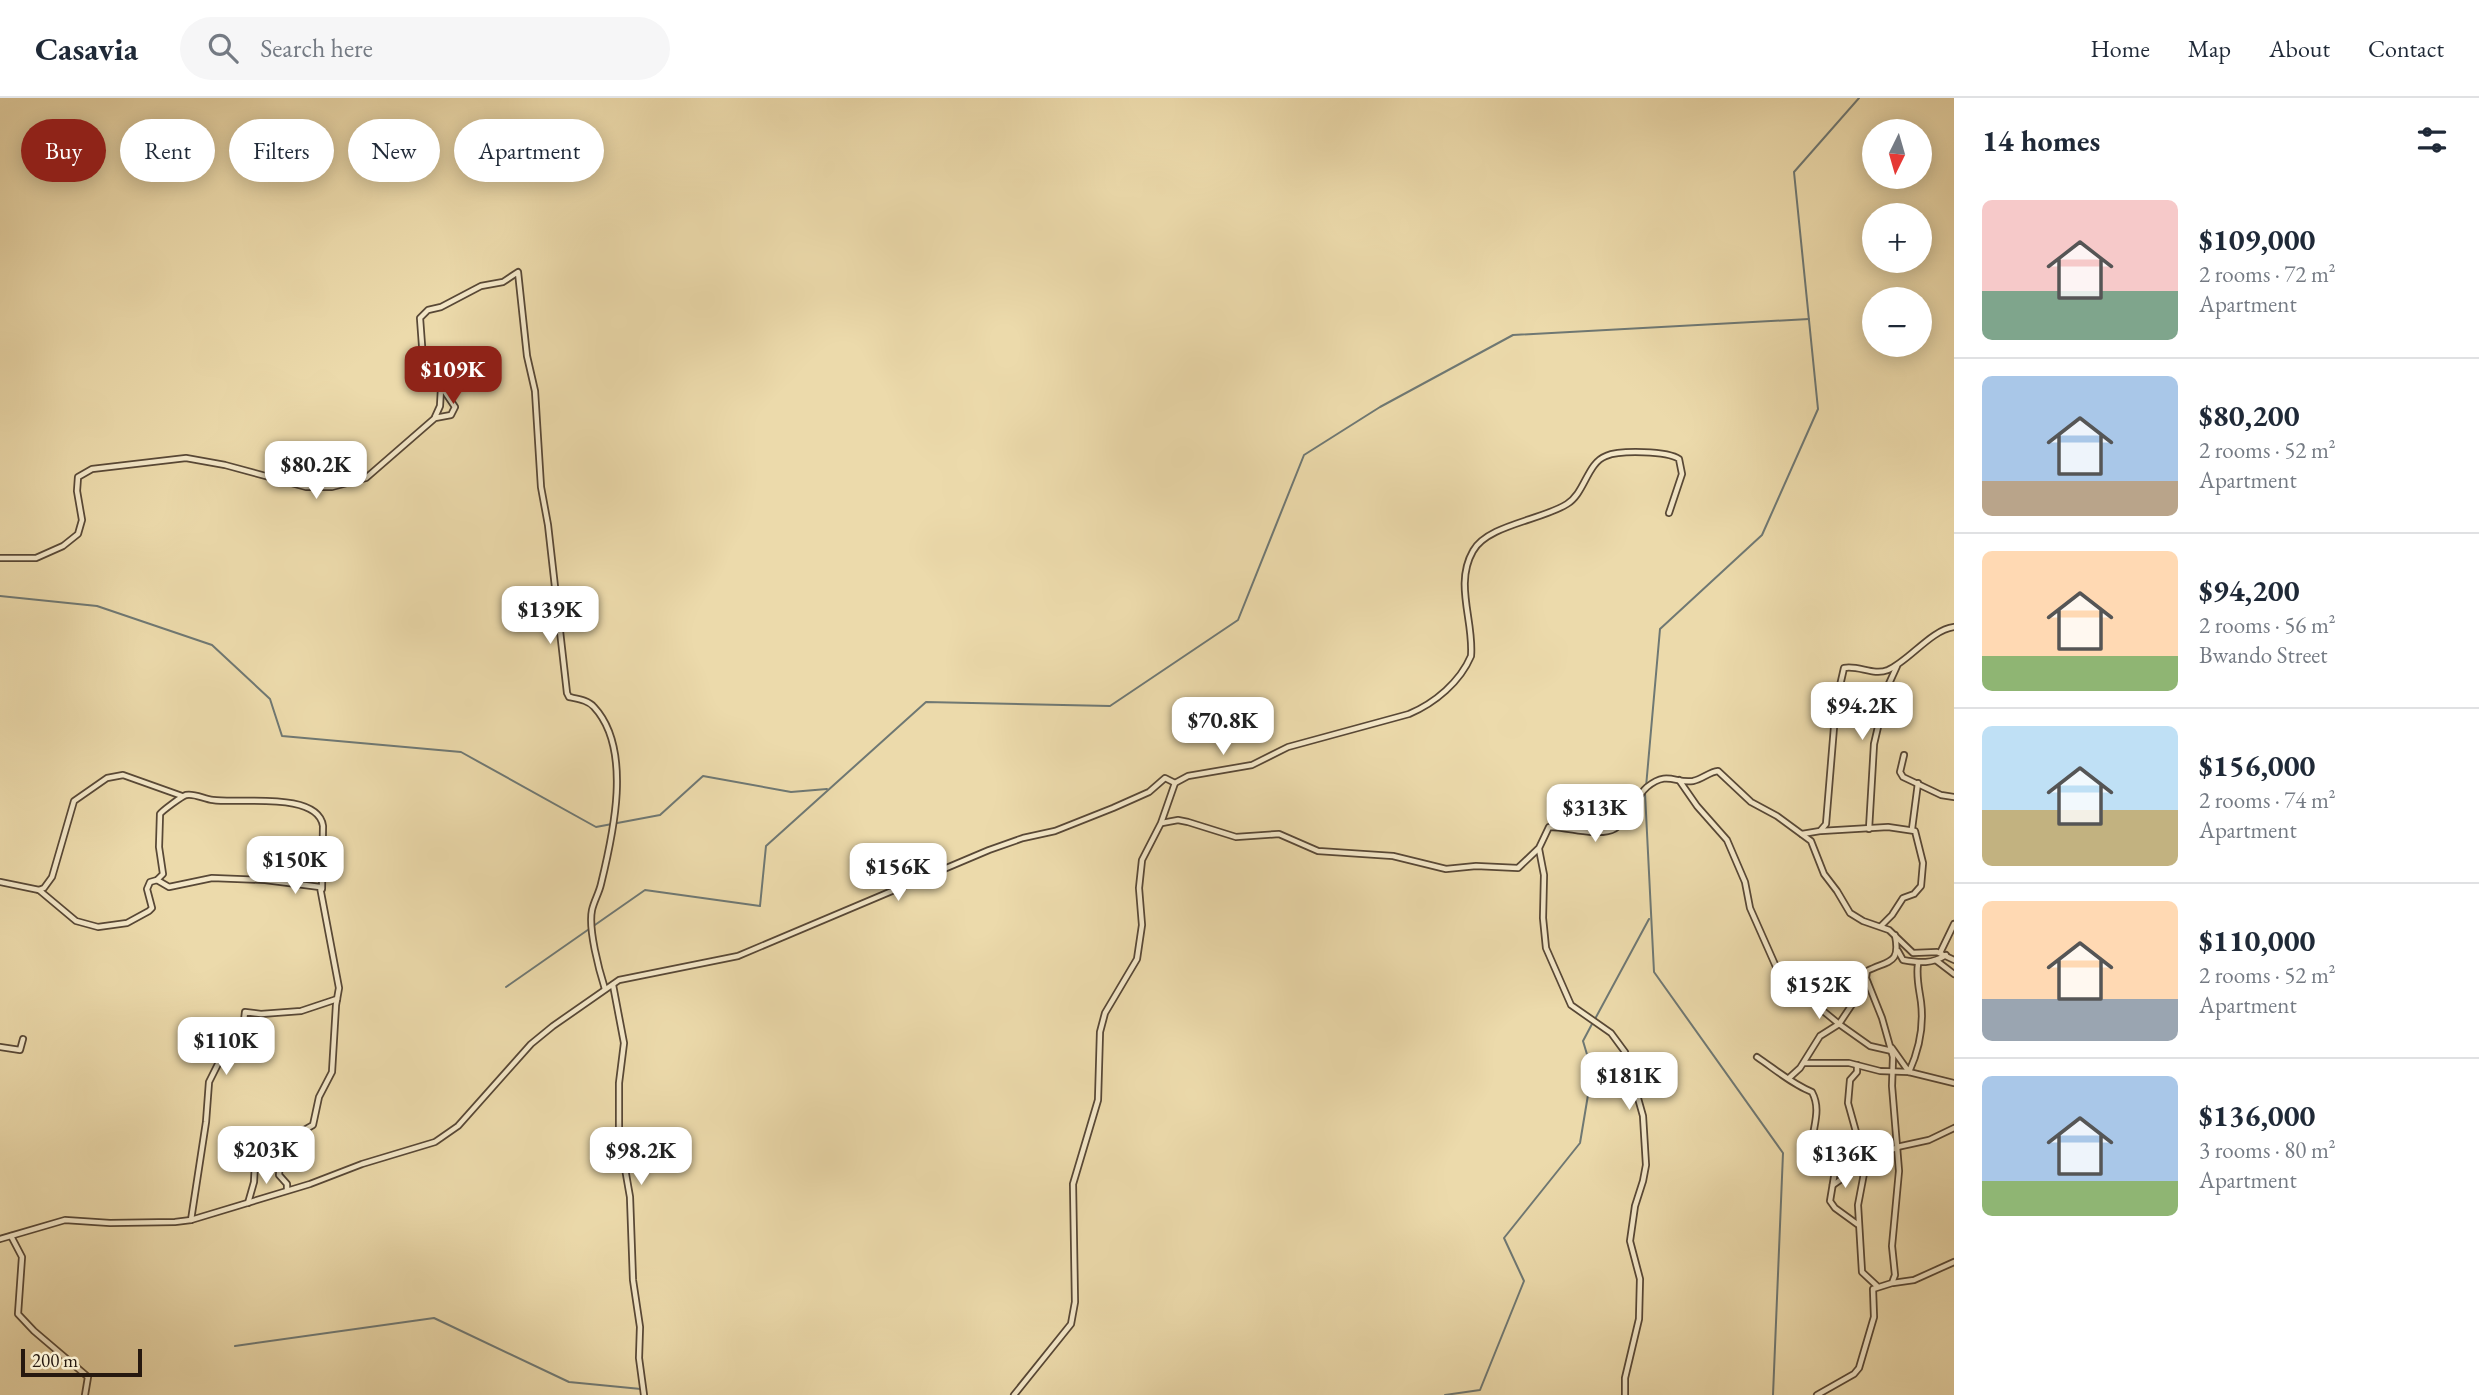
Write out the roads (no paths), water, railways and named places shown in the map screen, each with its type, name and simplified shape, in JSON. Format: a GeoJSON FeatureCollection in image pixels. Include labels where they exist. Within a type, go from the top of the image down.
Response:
{"type":"FeatureCollection","features":[{"type":"Feature","properties":{"kind":"street"},"geometry":{"type":"LineString","coordinates":[[435,418],[450,415],[455,407],[422,356],[423,339],[419,321],[422,315],[481,286],[503,282],[518,272],[527,356],[535,391],[541,487],[548,525],[567,693],[569,697],[595,707],[608,734],[617,768],[618,794],[614,823],[601,886],[591,912],[596,954],[605,989]]}},
{"type":"Feature","properties":{"kind":"street"},"geometry":{"type":"LineString","coordinates":[[0,558],[36,558],[47,555],[78,534],[82,520],[77,491],[78,477],[92,469],[186,458],[225,465],[306,487],[332,487],[366,478],[435,418],[440,407],[441,386]]}},
{"type":"Feature","properties":{"kind":"street"},"geometry":{"type":"LineString","coordinates":[[1014,1395],[1071,1324],[1075,1302],[1073,1184],[1098,1100],[1100,1032],[1105,1013],[1137,959],[1142,925],[1139,888],[1142,860],[1161,823],[1175,783],[1188,776],[1258,764],[1288,747],[1409,714],[1427,705],[1454,681],[1471,656],[1464,579],[1468,560],[1476,546],[1491,534],[1570,502],[1602,457],[1629,453],[1668,454],[1679,459],[1682,474],[1669,513]]}},
{"type":"Feature","properties":{"kind":"street"},"geometry":{"type":"LineString","coordinates":[[1820,831],[1826,824],[1836,703],[1844,668],[1881,672],[1897,665],[1940,631],[1954,627]]}},
{"type":"Feature","properties":{"kind":"street"},"geometry":{"type":"LineString","coordinates":[[1868,829],[1874,744],[1887,688],[1897,665]]}},
{"type":"Feature","properties":{"kind":"street"},"geometry":{"type":"LineString","coordinates":[[1904,755],[1900,774],[1941,795],[1954,797]]}},
{"type":"Feature","properties":{"kind":"street"},"geometry":{"type":"LineString","coordinates":[[1161,823],[1178,820],[1236,837],[1279,834],[1318,851],[1393,856],[1439,869],[1476,866],[1518,868],[1539,848],[1549,827],[1611,831],[1624,821],[1647,787],[1663,779],[1695,781],[1718,771],[1751,802],[1777,816],[1813,845],[1824,874],[1846,909],[1863,921],[1881,926],[1895,934],[1911,952]]}},
{"type":"Feature","properties":{"kind":"street"},"geometry":{"type":"LineString","coordinates":[[39,890],[50,882],[74,800],[98,784],[119,775],[182,796],[212,800],[279,802],[312,809],[322,818],[322,890],[339,988],[332,1072],[319,1097],[315,1121],[310,1127],[297,1132],[280,1160],[279,1175],[287,1189]]}},
{"type":"Feature","properties":{"kind":"street"},"geometry":{"type":"LineString","coordinates":[[0,1239],[65,1220],[110,1223],[191,1220],[435,1142],[447,1135],[471,1112],[531,1044],[620,980],[737,956],[989,850],[1023,838],[1055,831],[1113,808],[1149,792],[1165,778],[1175,783]]}},
{"type":"Feature","properties":{"kind":"street"},"geometry":{"type":"LineString","coordinates":[[1679,779],[1697,806],[1727,840],[1745,882],[1750,908],[1777,969],[1817,1007],[1870,1046],[1892,1049],[1907,1071]]}},
{"type":"Feature","properties":{"kind":"street"},"geometry":{"type":"LineString","coordinates":[[1912,829],[1918,783]]}},
{"type":"Feature","properties":{"kind":"street"},"geometry":{"type":"LineString","coordinates":[[0,882],[39,890],[76,921],[86,926],[108,927],[127,923],[150,909],[152,904],[147,889],[150,882],[163,874],[159,847],[160,814],[182,796]]}},
{"type":"Feature","properties":{"kind":"street"},"geometry":{"type":"LineString","coordinates":[[1802,834],[1888,827],[1912,829],[1917,835],[1923,863],[1920,886],[1914,894],[1903,898],[1881,926]]}},
{"type":"Feature","properties":{"kind":"street"},"geometry":{"type":"LineString","coordinates":[[1539,848],[1544,875],[1543,918],[1546,948],[1571,1004],[1611,1033],[1625,1052],[1643,1116],[1645,1177],[1635,1206],[1630,1241],[1640,1279],[1639,1319],[1625,1378],[1625,1395]]}},
{"type":"Feature","properties":{"kind":"street"},"geometry":{"type":"LineString","coordinates":[[157,880],[169,887],[220,878],[297,883],[318,886],[322,890]]}},
{"type":"Feature","properties":{"kind":"street"},"geometry":{"type":"LineString","coordinates":[[1892,1283],[1895,1275],[1892,1246],[1899,1182],[1892,1049],[1867,981],[1867,971],[1892,961],[1903,960],[1918,964],[1937,961],[1943,954],[1954,924]]}},
{"type":"Feature","properties":{"kind":"street"},"geometry":{"type":"LineString","coordinates":[[1895,934],[1898,951],[1903,960]]}},
{"type":"Feature","properties":{"kind":"street"},"geometry":{"type":"LineString","coordinates":[[1898,951],[1943,954],[1954,960]]}},
{"type":"Feature","properties":{"kind":"street"},"geometry":{"type":"LineString","coordinates":[[1892,961],[1898,951]]}},
{"type":"Feature","properties":{"kind":"street"},"geometry":{"type":"LineString","coordinates":[[1937,961],[1954,974]]}},
{"type":"Feature","properties":{"kind":"street"},"geometry":{"type":"LineString","coordinates":[[1892,1083],[1898,1075],[1907,1071],[1916,1055],[1921,1004],[1918,964]]}},
{"type":"Feature","properties":{"kind":"street"},"geometry":{"type":"LineString","coordinates":[[1789,1078],[1804,1063],[1820,1036],[1839,1024],[1867,981]]}},
{"type":"Feature","properties":{"kind":"street"},"geometry":{"type":"LineString","coordinates":[[613,985],[624,1043],[619,1083],[619,1134],[630,1197],[633,1280],[640,1327],[639,1358],[644,1395]]}},
{"type":"Feature","properties":{"kind":"street"},"geometry":{"type":"LineString","coordinates":[[191,1220],[206,1122],[209,1082],[244,1021],[246,1012],[261,1014],[300,1011],[338,999]]}},
{"type":"Feature","properties":{"kind":"street"},"geometry":{"type":"LineString","coordinates":[[0,1047],[20,1050],[23,1039]]}},
{"type":"Feature","properties":{"kind":"street"},"geometry":{"type":"LineString","coordinates":[[1758,1057],[1789,1078],[1794,1085],[1812,1092],[1817,1115],[1812,1147],[1836,1167]]}},
{"type":"Feature","properties":{"kind":"street"},"geometry":{"type":"LineString","coordinates":[[1804,1063],[1819,1061],[1857,1065],[1880,1071],[1907,1071],[1954,1083]]}},
{"type":"Feature","properties":{"kind":"street"},"geometry":{"type":"LineString","coordinates":[[1833,1185],[1853,1171],[1859,1159],[1858,1139],[1848,1103],[1850,1080],[1857,1072],[1857,1065]]}},
{"type":"Feature","properties":{"kind":"street"},"geometry":{"type":"LineString","coordinates":[[1877,1286],[1862,1272],[1862,1247],[1858,1234],[1858,1205],[1865,1168],[1890,1150],[1929,1140],[1953,1130]]}},
{"type":"Feature","properties":{"kind":"street"},"geometry":{"type":"LineString","coordinates":[[1838,1153],[1831,1204],[1858,1224]]}},
{"type":"Feature","properties":{"kind":"street"},"geometry":{"type":"LineString","coordinates":[[248,1203],[254,1182],[255,1163]]}},
{"type":"Feature","properties":{"kind":"street"},"geometry":{"type":"LineString","coordinates":[[11,1236],[22,1257],[18,1314],[88,1377],[85,1395]]}},
{"type":"Feature","properties":{"kind":"street"},"geometry":{"type":"LineString","coordinates":[[1816,1395],[1854,1374],[1859,1368],[1874,1317],[1872,1290],[1877,1286],[1904,1283],[1954,1262]]}},
{"type":"Feature","properties":{"kind":"waterway"},"geometry":{"type":"LineString","coordinates":[[1646,787],[1660,629],[1762,535],[1818,409],[1794,172],[1859,98]]}},
{"type":"Feature","properties":{"kind":"waterway"},"geometry":{"type":"LineString","coordinates":[[506,987],[645,890],[760,906],[766,846],[926,702],[1110,706],[1238,620],[1304,455],[1380,407],[1513,335],[1809,319]]}},
{"type":"Feature","properties":{"kind":"waterway"},"geometry":{"type":"LineString","coordinates":[[0,596],[97,606],[212,645],[270,699],[282,736],[461,752],[596,827],[660,815],[703,776],[791,792],[827,789]]}},
{"type":"Feature","properties":{"kind":"waterway"},"geometry":{"type":"LineString","coordinates":[[1645,793],[1654,972],[1783,1153],[1773,1395]]}},
{"type":"Feature","properties":{"kind":"waterway"},"geometry":{"type":"LineString","coordinates":[[1595,1019],[1649,919]]}},
{"type":"Feature","properties":{"kind":"waterway"},"geometry":{"type":"LineString","coordinates":[[1445,1395],[1480,1390],[1524,1281],[1504,1238],[1580,1143],[1592,1071],[1583,1041],[1592,1024]]}},
{"type":"Feature","properties":{"kind":"waterway"},"geometry":{"type":"LineString","coordinates":[[235,1346],[434,1318],[569,1382],[641,1389]]}}]}
